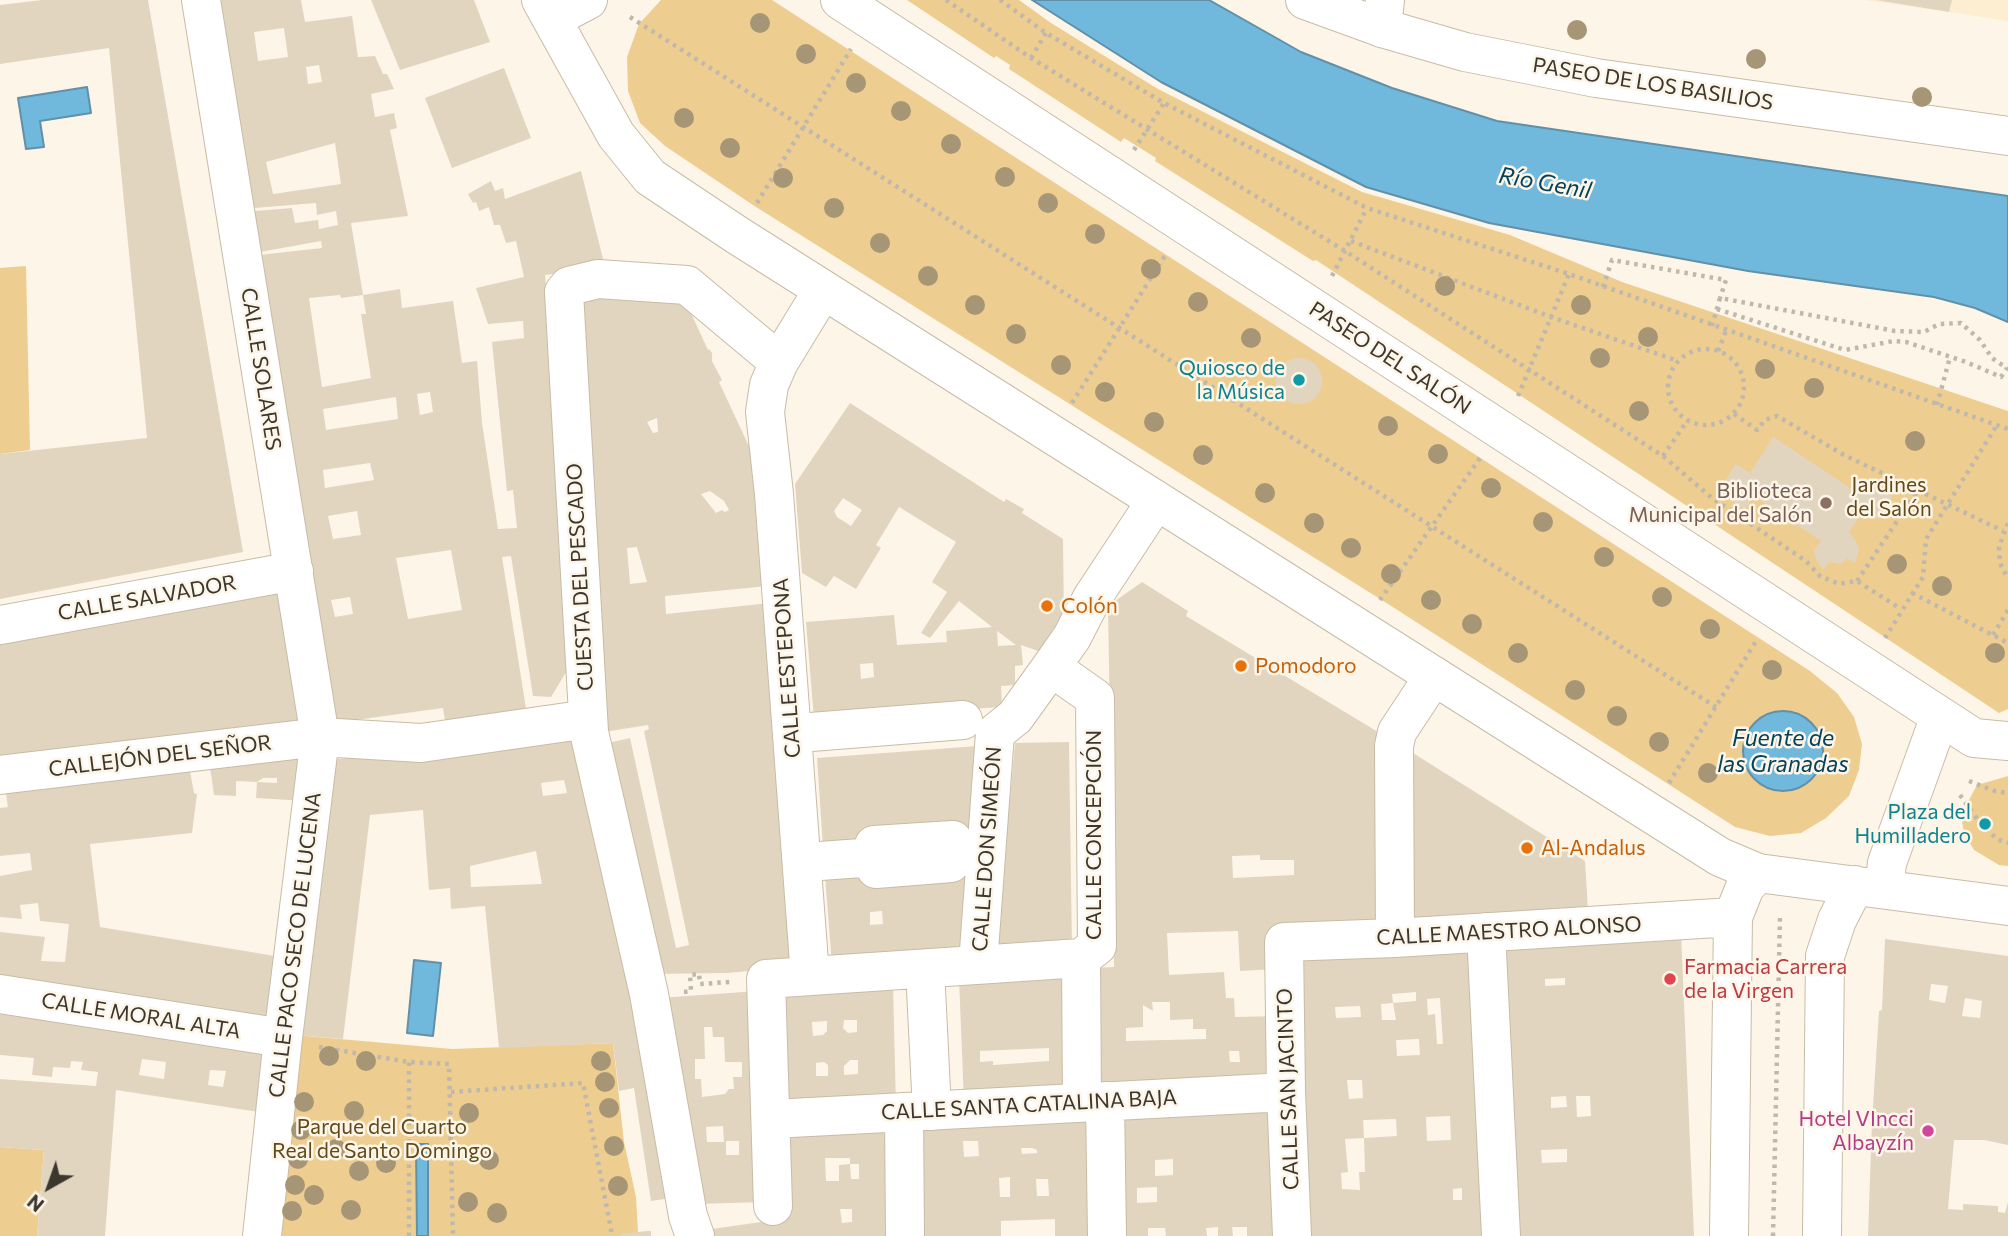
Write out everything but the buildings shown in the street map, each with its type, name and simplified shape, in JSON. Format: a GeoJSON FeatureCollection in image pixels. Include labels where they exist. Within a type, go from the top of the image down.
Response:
{"type":"FeatureCollection","features":[{"type":"Feature","properties":{"kind":"street","name":"CALLE SOLARES"},"geometry":{"type":"LineString","coordinates":[[201,0],[320,737]]}},
{"type":"Feature","properties":{"kind":"street"},"geometry":{"type":"LineString","coordinates":[[588,0],[546,10],[616,135],[650,177],[823,289],[1720,857],[1772,875],[2008,906]]}},
{"type":"Feature","properties":{"kind":"street","name":"PASEO DEL SALÓN"},"geometry":{"type":"LineString","coordinates":[[840,0],[1973,738],[2008,741]]}},
{"type":"Feature","properties":{"kind":"street","name":"PASEO DE LOS BASILIOS"},"geometry":{"type":"LineString","coordinates":[[1305,0],[1384,14],[1465,52],[1596,78],[2008,136]]}},
{"type":"Feature","properties":{"kind":"street","name":"CUESTA DEL PESCADO"},"geometry":{"type":"LineString","coordinates":[[320,737],[421,743],[588,719],[564,292],[569,286],[598,279],[687,285],[779,362]]}},
{"type":"Feature","properties":{"kind":"street","name":"CALLE ESTEPONA"},"geometry":{"type":"LineString","coordinates":[[810,976],[774,494],[765,412],[769,385],[779,362],[823,289]]}},
{"type":"Feature","properties":{"kind":"street","name":"CALLE DON SIMEÓN"},"geometry":{"type":"LineString","coordinates":[[978,964],[995,733],[1015,717],[1052,667],[1072,637],[1092,598],[1156,501]]}},
{"type":"Feature","properties":{"kind":"street","name":"CALLE SALVADOR"},"geometry":{"type":"LineString","coordinates":[[0,625],[294,571]]}},
{"type":"Feature","properties":{"kind":"street","name":"CALLE CONCEPCIÓN"},"geometry":{"type":"LineString","coordinates":[[1052,667],[1095,698],[1097,946],[1081,958],[1108,1236]]}},
{"type":"Feature","properties":{"kind":"street"},"geometry":{"type":"LineString","coordinates":[[1395,938],[1394,746],[1397,732],[1434,676]]}},
{"type":"Feature","properties":{"kind":"street"},"geometry":{"type":"LineString","coordinates":[[1822,1236],[1825,956],[1837,920],[1870,887],[1887,863],[1940,716]]}},
{"type":"Feature","properties":{"kind":"street"},"geometry":{"type":"LineString","coordinates":[[588,719],[649,994],[688,1216],[695,1236]]}},
{"type":"Feature","properties":{"kind":"street"},"geometry":{"type":"LineString","coordinates":[[811,733],[962,720]]}},
{"type":"Feature","properties":{"kind":"street","name":"CALLEJÓN DEL SEÑOR"},"geometry":{"type":"LineString","coordinates":[[0,775],[320,737]]}},
{"type":"Feature","properties":{"kind":"street","name":"CALLE PACO SECO DE LUCENA"},"geometry":{"type":"LineString","coordinates":[[262,1236],[301,1042],[320,737]]}},
{"type":"Feature","properties":{"kind":"street"},"geometry":{"type":"LineString","coordinates":[[820,861],[875,857],[874,845],[952,852]]}},
{"type":"Feature","properties":{"kind":"street"},"geometry":{"type":"LineString","coordinates":[[1729,1236],[1734,917],[1745,887],[1772,875]]}},
{"type":"Feature","properties":{"kind":"street","name":"CALLE MAESTRO ALONSO"},"geometry":{"type":"LineString","coordinates":[[1284,942],[1395,938],[1734,917]]}},
{"type":"Feature","properties":{"kind":"street"},"geometry":{"type":"LineString","coordinates":[[1486,932],[1501,1236]]}},
{"type":"Feature","properties":{"kind":"street","name":"CALLE SAN JACINTO"},"geometry":{"type":"LineString","coordinates":[[1284,942],[1292,1236]]}},
{"type":"Feature","properties":{"kind":"street"},"geometry":{"type":"LineString","coordinates":[[773,1206],[766,979],[1081,958]]}},
{"type":"Feature","properties":{"kind":"street"},"geometry":{"type":"LineString","coordinates":[[905,1236],[918,1112],[925,969]]}},
{"type":"Feature","properties":{"kind":"street","name":"CALLE MORAL ALTA"},"geometry":{"type":"LineString","coordinates":[[0,994],[301,1042]]}},
{"type":"Feature","properties":{"kind":"street","name":"CALLE SANTA CATALINA BAJA"},"geometry":{"type":"LineString","coordinates":[[772,1119],[1286,1091]]}},
{"type":"Feature","properties":{"kind":"path"},"geometry":{"type":"LineString","coordinates":[[946,0],[1031,58],[1345,251],[1664,456],[1712,498],[1806,561],[1820,576],[1839,584],[1857,581],[1901,609]]}},
{"type":"Feature","properties":{"kind":"path"},"geometry":{"type":"LineString","coordinates":[[1000,0],[1046,33],[1164,103],[1367,208],[1569,274],[2008,429]]}},
{"type":"Feature","properties":{"kind":"path"},"geometry":{"type":"LineString","coordinates":[[630,17],[1716,707]]}},
{"type":"Feature","properties":{"kind":"path"},"geometry":{"type":"LineString","coordinates":[[1031,58],[1046,33]]}},
{"type":"Feature","properties":{"kind":"path"},"geometry":{"type":"LineString","coordinates":[[751,213],[855,41]]}},
{"type":"Feature","properties":{"kind":"path"},"geometry":{"type":"LineString","coordinates":[[1131,155],[1164,103]]}},
{"type":"Feature","properties":{"kind":"path"},"geometry":{"type":"LineString","coordinates":[[1330,281],[1367,208]]}},
{"type":"Feature","properties":{"kind":"path"},"geometry":{"type":"LineString","coordinates":[[1351,241],[1551,317],[1678,361]]}},
{"type":"Feature","properties":{"kind":"path"},"geometry":{"type":"LineString","coordinates":[[1066,413],[1170,247]]}},
{"type":"Feature","properties":{"kind":"path"},"geometry":{"type":"LineString","coordinates":[[1602,287],[1612,260],[1726,280],[1712,326]]}},
{"type":"Feature","properties":{"kind":"path"},"geometry":{"type":"LineString","coordinates":[[1515,403],[1569,274]]}},
{"type":"Feature","properties":{"kind":"path"},"geometry":{"type":"LineString","coordinates":[[1717,309],[1845,350],[1894,341],[1906,342],[2001,377],[2007,368],[1992,358],[1980,340],[1961,323],[1939,324],[1924,332],[1895,331],[1720,298]]}},
{"type":"Feature","properties":{"kind":"path"},"geometry":{"type":"LineString","coordinates":[[1718,351],[1726,331]]}},
{"type":"Feature","properties":{"kind":"path"},"geometry":{"type":"LineString","coordinates":[[1894,341],[1895,331]]}},
{"type":"Feature","properties":{"kind":"path"},"geometry":{"type":"LineString","coordinates":[[1696,351],[1718,351],[1738,366],[1743,378],[1741,404],[1734,414],[1724,421],[1698,425],[1687,421],[1671,404],[1668,393],[1671,371],[1678,361],[1696,351]]}},
{"type":"Feature","properties":{"kind":"path"},"geometry":{"type":"LineString","coordinates":[[1937,405],[1950,357]]}},
{"type":"Feature","properties":{"kind":"path"},"geometry":{"type":"LineString","coordinates":[[1734,414],[1757,430],[1765,420],[1777,416],[1844,455],[2003,531]]}},
{"type":"Feature","properties":{"kind":"path"},"geometry":{"type":"LineString","coordinates":[[1664,456],[1687,421]]}},
{"type":"Feature","properties":{"kind":"path"},"geometry":{"type":"LineString","coordinates":[[1881,645],[1923,577],[1926,539],[1997,425]]}},
{"type":"Feature","properties":{"kind":"path"},"geometry":{"type":"LineString","coordinates":[[1374,609],[1485,451]]}},
{"type":"Feature","properties":{"kind":"path"},"geometry":{"type":"LineString","coordinates":[[1857,581],[1918,490]]}},
{"type":"Feature","properties":{"kind":"path"},"geometry":{"type":"LineString","coordinates":[[2008,523],[1999,547],[2000,563],[2008,579]]}},
{"type":"Feature","properties":{"kind":"path"},"geometry":{"type":"LineString","coordinates":[[1912,593],[2008,643]]}},
{"type":"Feature","properties":{"kind":"path"},"geometry":{"type":"LineString","coordinates":[[1993,635],[2008,610]]}},
{"type":"Feature","properties":{"kind":"path"},"geometry":{"type":"LineString","coordinates":[[1663,792],[1763,631]]}},
{"type":"Feature","properties":{"kind":"path"},"geometry":{"type":"LineString","coordinates":[[1969,781],[2008,793]]}},
{"type":"Feature","properties":{"kind":"path"},"geometry":{"type":"LineString","coordinates":[[1960,795],[1980,823],[1997,839],[2008,843]]}},
{"type":"Feature","properties":{"kind":"path"},"geometry":{"type":"LineString","coordinates":[[1773,1236],[1780,917]]}},
{"type":"Feature","properties":{"kind":"path"},"geometry":{"type":"LineString","coordinates":[[649,994],[668,992],[667,977],[678,976],[679,992],[691,991],[690,975],[699,974],[700,984],[766,979]]}},
{"type":"Feature","properties":{"kind":"path"},"geometry":{"type":"LineString","coordinates":[[301,1042],[409,1062],[449,1064],[452,1092],[453,1236]]}},
{"type":"Feature","properties":{"kind":"path"},"geometry":{"type":"LineString","coordinates":[[409,1062],[409,1236]]}},
{"type":"Feature","properties":{"kind":"path"},"geometry":{"type":"LineString","coordinates":[[452,1092],[583,1083],[612,1235]]}},
{"type":"Feature","properties":{"kind":"shaded area"},"geometry":{"type":"Polygon","coordinates":[[[1864,0],[2008,0],[2008,21],[1949,12],[1864,0]]]}},
{"type":"Feature","properties":{"kind":"green space"},"geometry":{"type":"Polygon","coordinates":[[[661,0],[772,0],[1810,671],[1837,693],[1854,717],[1862,744],[1859,770],[1849,796],[1826,818],[1801,833],[1770,836],[1735,827],[1388,604],[756,207],[665,146],[640,123],[628,91],[627,57],[639,24],[661,0]]]}},
{"type":"Feature","properties":{"kind":"green space","name":"Jardines del Salón"},"geometry":{"type":"Polygon","coordinates":[[[907,0],[1019,0],[1051,23],[1158,89],[1362,192],[1510,235],[1622,282],[2008,411],[2008,709],[1999,713],[1316,260],[1313,261],[1155,161],[1156,158],[1124,138],[1121,142],[1009,69],[1010,65],[996,56],[994,58],[907,0]]]}},
{"type":"Feature","properties":{"kind":"green space"},"geometry":{"type":"Polygon","coordinates":[[[26,266],[30,450],[0,454],[0,268],[26,266]]]}},
{"type":"Feature","properties":{"kind":"green space","name":"Plaza del Humilladero"},"geometry":{"type":"Polygon","coordinates":[[[2008,776],[2008,866],[1999,865],[1974,850],[1964,833],[1961,815],[1977,785],[2008,776]]]}},
{"type":"Feature","properties":{"kind":"green space","name":"Parque del Cuarto Real de Santo Domingo"},"geometry":{"type":"Polygon","coordinates":[[[295,1035],[452,1049],[613,1043],[624,1142],[636,1197],[638,1232],[651,1231],[651,1236],[273,1236],[295,1035]]]}},
{"type":"Feature","properties":{"kind":"green space"},"geometry":{"type":"Polygon","coordinates":[[[0,1147],[44,1150],[37,1236],[0,1236],[0,1147]]]}},
{"type":"Feature","properties":{"kind":"water","name":"Río Genil"},"geometry":{"type":"Polygon","coordinates":[[[1032,0],[1209,0],[1301,52],[1392,88],[1497,121],[2008,196],[2008,322],[1975,308],[1934,297],[1748,271],[1489,223],[1366,187],[1161,82],[1032,0]]]}},
{"type":"Feature","properties":{"kind":"water"},"geometry":{"type":"Polygon","coordinates":[[[87,87],[91,113],[40,121],[44,147],[26,149],[18,98],[87,87]]]}},
{"type":"Feature","properties":{"kind":"water","name":"Fuente de las Granadas"},"geometry":{"type":"Polygon","coordinates":[[[1775,711],[1791,711],[1812,722],[1823,743],[1823,759],[1812,780],[1791,791],[1775,791],[1761,785],[1749,773],[1743,759],[1743,743],[1749,729],[1761,717],[1775,711]]]}},
{"type":"Feature","properties":{"kind":"water"},"geometry":{"type":"Polygon","coordinates":[[[414,960],[441,963],[433,1036],[407,1033],[414,960]]]}},
{"type":"Feature","properties":{"kind":"water"},"geometry":{"type":"Polygon","coordinates":[[[416,1144],[428,1144],[428,1236],[417,1236],[416,1144]]]}},
{"type":"Feature","properties":{"kind":"place","name":"Quiosco de la Música"},"geometry":{"type":"Point","coordinates":[1299,380]}},
{"type":"Feature","properties":{"kind":"place","name":"Biblioteca Municipal del Salón"},"geometry":{"type":"Point","coordinates":[1826,503]}},
{"type":"Feature","properties":{"kind":"place","name":"Colón"},"geometry":{"type":"Point","coordinates":[1047,606]}},
{"type":"Feature","properties":{"kind":"place","name":"Pomodoro"},"geometry":{"type":"Point","coordinates":[1241,666]}},
{"type":"Feature","properties":{"kind":"place","name":"Plaza del Humilladero"},"geometry":{"type":"Point","coordinates":[1985,824]}},
{"type":"Feature","properties":{"kind":"place","name":"Al-Andalus"},"geometry":{"type":"Point","coordinates":[1527,848]}},
{"type":"Feature","properties":{"kind":"place","name":"Farmacia Carrera de la Virgen"},"geometry":{"type":"Point","coordinates":[1670,979]}},
{"type":"Feature","properties":{"kind":"place","name":"Hotel VIncci Albayzín"},"geometry":{"type":"Point","coordinates":[1928,1131]}}]}
